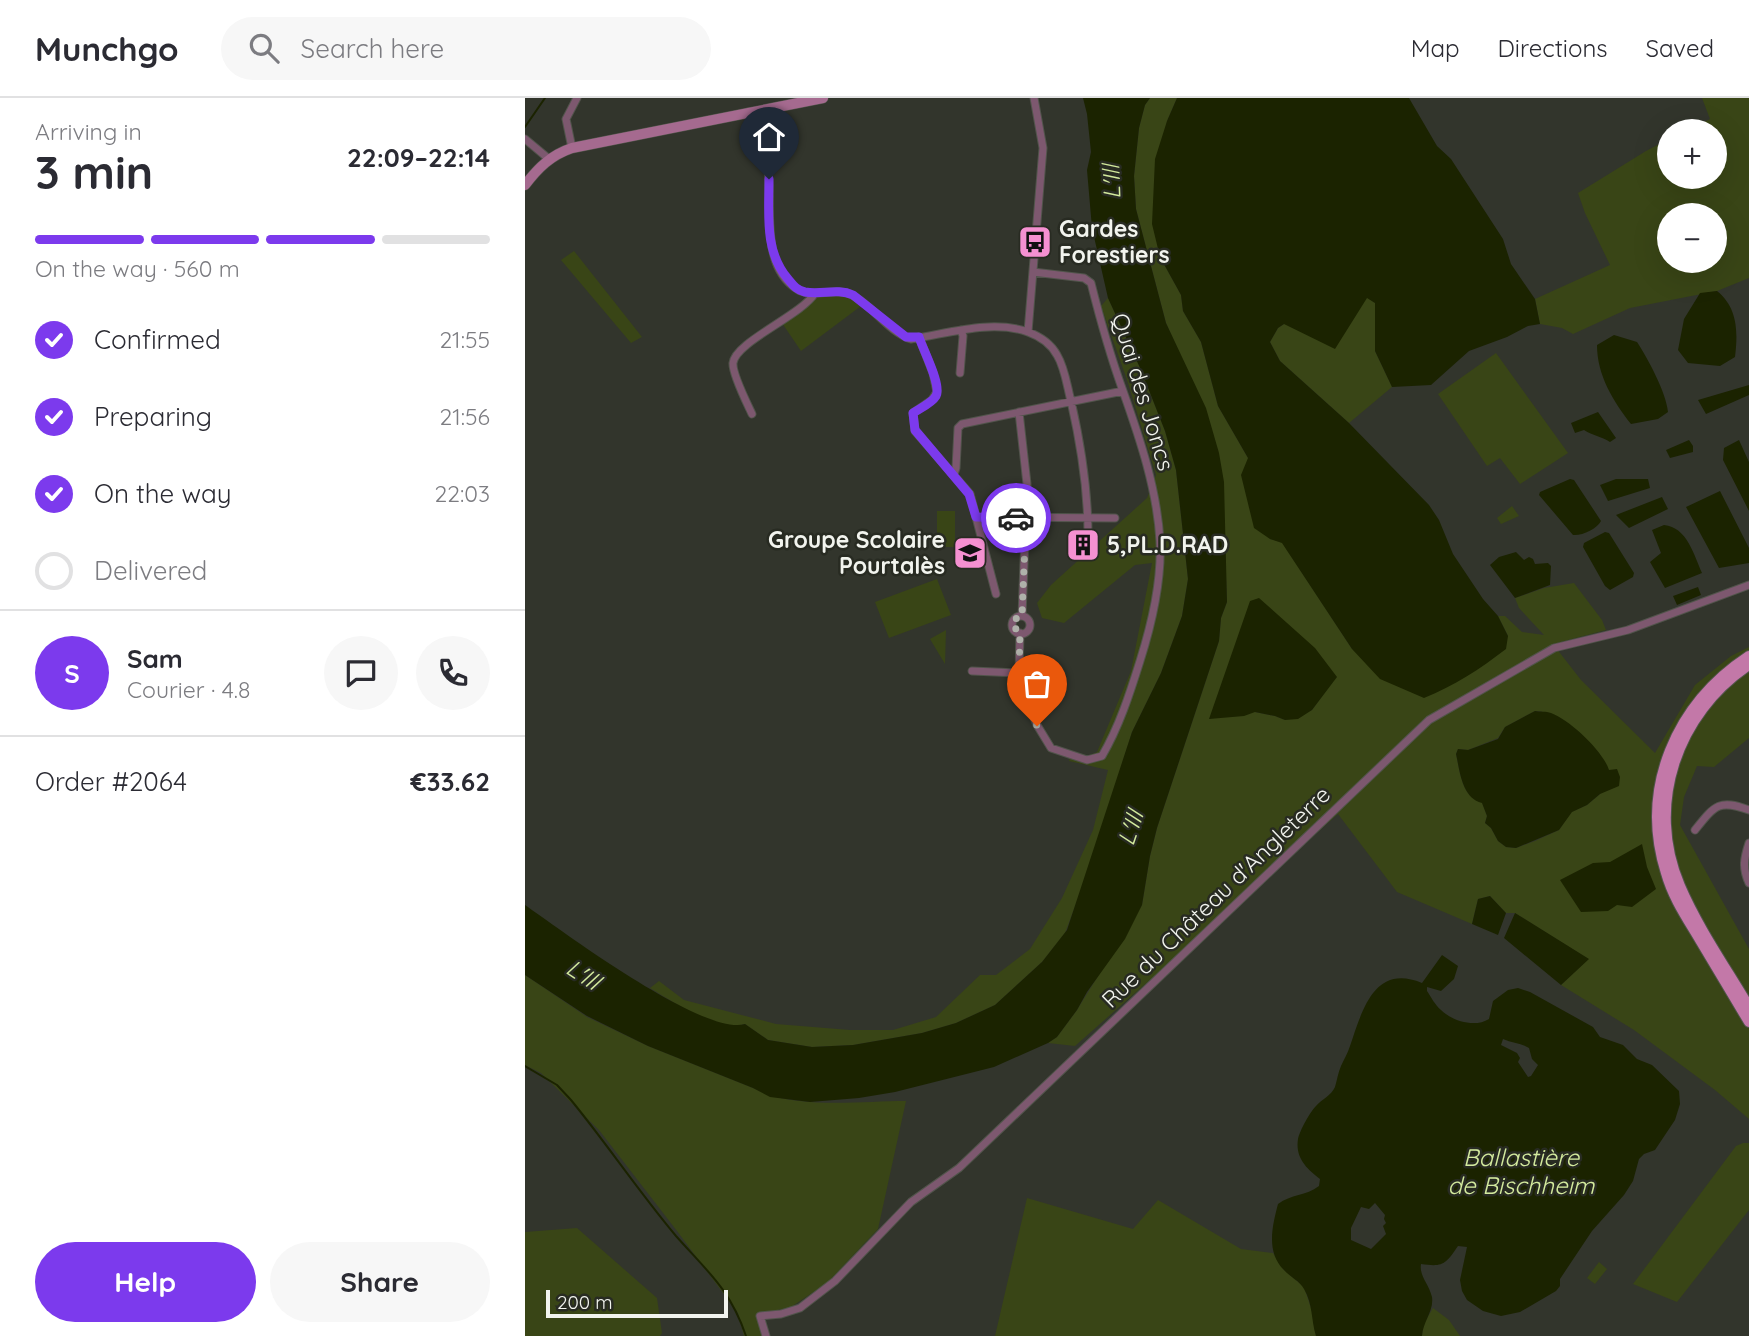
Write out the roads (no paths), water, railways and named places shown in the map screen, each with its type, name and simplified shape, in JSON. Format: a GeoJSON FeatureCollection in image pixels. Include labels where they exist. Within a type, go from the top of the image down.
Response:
{"type":"FeatureCollection","features":[{"type":"Feature","properties":{"kind":"main road"},"geometry":{"type":"LineString","coordinates":[[525,185],[549,159],[572,148],[823,98]]}},
{"type":"Feature","properties":{"kind":"main road"},"geometry":{"type":"LineString","coordinates":[[1749,656],[1727,670],[1682,723],[1664,767],[1658,817],[1662,857],[1671,887],[1684,915],[1749,1022]]}},
{"type":"Feature","properties":{"kind":"main road"},"geometry":{"type":"LineString","coordinates":[[1749,665],[1732,676],[1715,693],[1692,723],[1681,743],[1668,785],[1665,819],[1669,853],[1680,886],[1749,1007]]}},
{"type":"Feature","properties":{"kind":"street"},"geometry":{"type":"LineString","coordinates":[[572,148],[566,119],[577,98]]}},
{"type":"Feature","properties":{"kind":"street"},"geometry":{"type":"LineString","coordinates":[[1028,332],[1043,148],[1034,98]]}},
{"type":"Feature","properties":{"kind":"street"},"geometry":{"type":"LineString","coordinates":[[748,111],[767,163],[770,241],[773,254],[780,271],[796,289],[800,306]]}},
{"type":"Feature","properties":{"kind":"street"},"geometry":{"type":"LineString","coordinates":[[525,139],[549,159]]}},
{"type":"Feature","properties":{"kind":"street","name":"Quai des Joncs"},"geometry":{"type":"LineString","coordinates":[[1019,673],[1037,726],[1051,747],[1087,760],[1102,756],[1132,687],[1150,627],[1157,593],[1160,542],[1154,493],[1137,428],[1123,391],[1091,283],[1084,278],[1033,272]]}},
{"type":"Feature","properties":{"kind":"street"},"geometry":{"type":"LineString","coordinates":[[796,289],[853,295],[906,337],[982,327],[1028,332],[1048,344],[1057,355],[1065,374],[1071,401],[1085,476],[1089,535]]}},
{"type":"Feature","properties":{"kind":"street"},"geometry":{"type":"LineString","coordinates":[[752,414],[735,374],[733,361],[741,349],[815,293]]}},
{"type":"Feature","properties":{"kind":"street"},"geometry":{"type":"LineString","coordinates":[[960,373],[963,336],[961,330]]}},
{"type":"Feature","properties":{"kind":"street"},"geometry":{"type":"LineString","coordinates":[[919,337],[933,373],[937,392],[935,397],[913,413],[913,425],[921,439],[969,494],[996,594]]}},
{"type":"Feature","properties":{"kind":"street"},"geometry":{"type":"LineString","coordinates":[[954,474],[958,428],[962,424],[1123,391]]}},
{"type":"Feature","properties":{"kind":"street"},"geometry":{"type":"LineString","coordinates":[[1019,412],[1027,484],[1022,616]]}},
{"type":"Feature","properties":{"kind":"street"},"geometry":{"type":"LineString","coordinates":[[976,517],[1115,518]]}},
{"type":"Feature","properties":{"kind":"street","name":"Rue du Château d'Angleterre"},"geometry":{"type":"LineString","coordinates":[[766,1336],[760,1316],[781,1314],[800,1308],[835,1281],[911,1202],[959,1168],[1429,720],[1554,648],[1628,630],[1749,585]]}},
{"type":"Feature","properties":{"kind":"street"},"geometry":{"type":"LineString","coordinates":[[1022,616],[1027,618],[1030,625],[1025,632],[1020,633],[1014,629],[1013,624],[1015,619],[1022,616]]}},
{"type":"Feature","properties":{"kind":"street"},"geometry":{"type":"LineString","coordinates":[[972,671],[1019,673],[1020,633]]}},
{"type":"Feature","properties":{"kind":"street"},"geometry":{"type":"LineString","coordinates":[[1695,830],[1707,815],[1722,804],[1729,803],[1749,810]]}},
{"type":"Feature","properties":{"kind":"street"},"geometry":{"type":"LineString","coordinates":[[1749,843],[1744,870],[1749,883]]}},
{"type":"Feature","properties":{"kind":"water","name":"L'Ill"},"geometry":{"type":"Polygon","coordinates":[[[1083,98],[1150,98],[1145,105],[1139,128],[1134,176],[1136,209],[1166,323],[1206,408],[1224,482],[1227,602],[1221,618],[1219,641],[1157,828],[1142,905],[1125,939],[1077,1010],[1057,1037],[1048,1043],[994,1067],[895,1092],[810,1102],[770,1097],[648,1046],[587,1016],[525,975],[525,905],[600,958],[699,1015],[726,1024],[745,1024],[768,1040],[812,1047],[853,1045],[922,1033],[956,1023],[995,1005],[1042,962],[1067,930],[1132,732],[1161,673],[1182,616],[1188,579],[1176,470],[1165,431],[1141,370],[1108,298],[1092,228],[1087,170],[1091,152],[1083,98]]]}},
{"type":"Feature","properties":{"kind":"water"},"geometry":{"type":"Polygon","coordinates":[[[1177,98],[1409,98],[1437,146],[1451,159],[1503,239],[1511,264],[1535,299],[1540,324],[1528,326],[1469,351],[1431,385],[1392,387],[1375,351],[1375,303],[1367,298],[1335,349],[1284,324],[1278,328],[1270,342],[1280,361],[1349,423],[1429,505],[1439,520],[1453,554],[1483,599],[1498,616],[1508,636],[1506,649],[1477,670],[1424,698],[1380,679],[1352,649],[1282,543],[1270,539],[1254,528],[1241,475],[1248,458],[1218,406],[1201,342],[1183,311],[1181,295],[1160,257],[1152,224],[1155,159],[1177,98]]]}},
{"type":"Feature","properties":{"kind":"water"},"geometry":{"type":"Polygon","coordinates":[[[1717,291],[1733,313],[1735,357],[1720,366],[1688,363],[1678,350],[1684,319],[1700,293],[1717,291]]]}},
{"type":"Feature","properties":{"kind":"water"},"geometry":{"type":"Polygon","coordinates":[[[1614,335],[1637,342],[1651,366],[1664,395],[1668,412],[1658,419],[1631,424],[1607,387],[1600,367],[1597,345],[1614,335]]]}},
{"type":"Feature","properties":{"kind":"water"},"geometry":{"type":"Polygon","coordinates":[[[1749,385],[1749,395],[1706,414],[1698,400],[1749,385]]]}},
{"type":"Feature","properties":{"kind":"water"},"geometry":{"type":"Polygon","coordinates":[[[1598,412],[1616,438],[1610,442],[1584,430],[1575,433],[1571,423],[1598,412]]]}},
{"type":"Feature","properties":{"kind":"water"},"geometry":{"type":"Polygon","coordinates":[[[1689,440],[1693,452],[1670,458],[1666,450],[1689,440]]]}},
{"type":"Feature","properties":{"kind":"water"},"geometry":{"type":"Polygon","coordinates":[[[1739,440],[1749,462],[1749,511],[1723,460],[1724,448],[1739,440]]]}},
{"type":"Feature","properties":{"kind":"water"},"geometry":{"type":"Polygon","coordinates":[[[1570,479],[1574,480],[1601,521],[1593,529],[1577,535],[1573,535],[1539,495],[1540,492],[1570,479]]]}},
{"type":"Feature","properties":{"kind":"water"},"geometry":{"type":"Polygon","coordinates":[[[1616,479],[1648,479],[1650,488],[1608,501],[1600,485],[1616,479]]]}},
{"type":"Feature","properties":{"kind":"water"},"geometry":{"type":"Polygon","coordinates":[[[1720,491],[1749,548],[1749,563],[1719,568],[1686,507],[1720,491]]]}},
{"type":"Feature","properties":{"kind":"water"},"geometry":{"type":"Polygon","coordinates":[[[1662,497],[1668,509],[1629,528],[1616,515],[1662,497]]]}},
{"type":"Feature","properties":{"kind":"water"},"geometry":{"type":"Polygon","coordinates":[[[1664,525],[1672,527],[1684,536],[1702,573],[1665,588],[1650,562],[1661,553],[1652,530],[1664,525]]]}},
{"type":"Feature","properties":{"kind":"water"},"geometry":{"type":"Polygon","coordinates":[[[1605,532],[1609,533],[1634,573],[1633,577],[1610,590],[1605,586],[1583,547],[1584,543],[1605,532]]]}},
{"type":"Feature","properties":{"kind":"water"},"geometry":{"type":"Polygon","coordinates":[[[1516,552],[1524,560],[1529,557],[1533,559],[1535,564],[1548,563],[1551,566],[1550,585],[1515,598],[1490,565],[1499,557],[1516,552]]]}},
{"type":"Feature","properties":{"kind":"water"},"geometry":{"type":"Polygon","coordinates":[[[1698,587],[1701,595],[1677,605],[1673,596],[1698,587]]]}},
{"type":"Feature","properties":{"kind":"water"},"geometry":{"type":"Polygon","coordinates":[[[1259,598],[1315,648],[1337,677],[1312,710],[1298,719],[1285,720],[1255,712],[1244,716],[1209,719],[1250,601],[1259,598]]]}},
{"type":"Feature","properties":{"kind":"water"},"geometry":{"type":"Polygon","coordinates":[[[1535,711],[1551,713],[1576,729],[1593,745],[1609,770],[1617,769],[1619,786],[1600,794],[1587,805],[1572,812],[1559,830],[1516,848],[1506,847],[1485,823],[1487,816],[1482,803],[1470,796],[1466,790],[1456,754],[1458,749],[1468,750],[1498,739],[1505,727],[1535,711]]]}},
{"type":"Feature","properties":{"kind":"water"},"geometry":{"type":"Polygon","coordinates":[[[1642,844],[1656,889],[1632,907],[1617,905],[1608,911],[1581,912],[1560,880],[1593,863],[1610,862],[1642,844]]]}},
{"type":"Feature","properties":{"kind":"water"},"geometry":{"type":"Polygon","coordinates":[[[1490,896],[1506,913],[1498,935],[1472,924],[1478,899],[1490,896]]]}},
{"type":"Feature","properties":{"kind":"water"},"geometry":{"type":"Polygon","coordinates":[[[1515,913],[1589,959],[1561,985],[1504,938],[1515,913]]]}},
{"type":"Feature","properties":{"kind":"water","name":"Ballastière de Bischheim"},"geometry":{"type":"Polygon","coordinates":[[[1442,955],[1458,966],[1454,979],[1441,991],[1427,987],[1427,991],[1446,1014],[1471,1023],[1489,1019],[1493,1001],[1508,990],[1518,988],[1530,992],[1593,1027],[1600,1037],[1623,1045],[1637,1059],[1652,1065],[1679,1091],[1680,1104],[1675,1120],[1655,1150],[1639,1159],[1633,1181],[1592,1231],[1560,1279],[1560,1286],[1556,1291],[1520,1312],[1501,1316],[1483,1311],[1467,1300],[1462,1291],[1460,1280],[1467,1247],[1458,1246],[1443,1263],[1421,1264],[1421,1272],[1432,1297],[1422,1336],[1316,1336],[1309,1300],[1304,1289],[1278,1263],[1275,1255],[1272,1239],[1278,1204],[1319,1186],[1320,1179],[1300,1157],[1298,1139],[1311,1112],[1335,1087],[1365,1005],[1381,985],[1392,979],[1422,983],[1442,955]],[[1503,1039],[1501,1045],[1517,1053],[1520,1058],[1518,1062],[1528,1077],[1531,1076],[1538,1065],[1532,1059],[1529,1048],[1503,1039]],[[1375,1203],[1369,1209],[1361,1207],[1351,1228],[1351,1240],[1371,1249],[1386,1234],[1383,1226],[1386,1223],[1385,1215],[1375,1203]]]}},
{"type":"Feature","properties":{"kind":"waterway"},"geometry":{"type":"LineString","coordinates":[[525,127],[545,98]]}},
{"type":"Feature","properties":{"kind":"waterway"},"geometry":{"type":"LineString","coordinates":[[525,1066],[557,1085],[571,1100],[662,1219],[717,1282],[733,1305],[746,1336]]}},
{"type":"Feature","properties":{"kind":"place","name":"Gardes Forestiers"},"geometry":{"type":"Point","coordinates":[1035,242]}},
{"type":"Feature","properties":{"kind":"place","name":"5,PL.D.RAD"},"geometry":{"type":"Point","coordinates":[1083,545]}},
{"type":"Feature","properties":{"kind":"place","name":"Groupe Scolaire Pourtalès"},"geometry":{"type":"Point","coordinates":[970,553]}}]}
